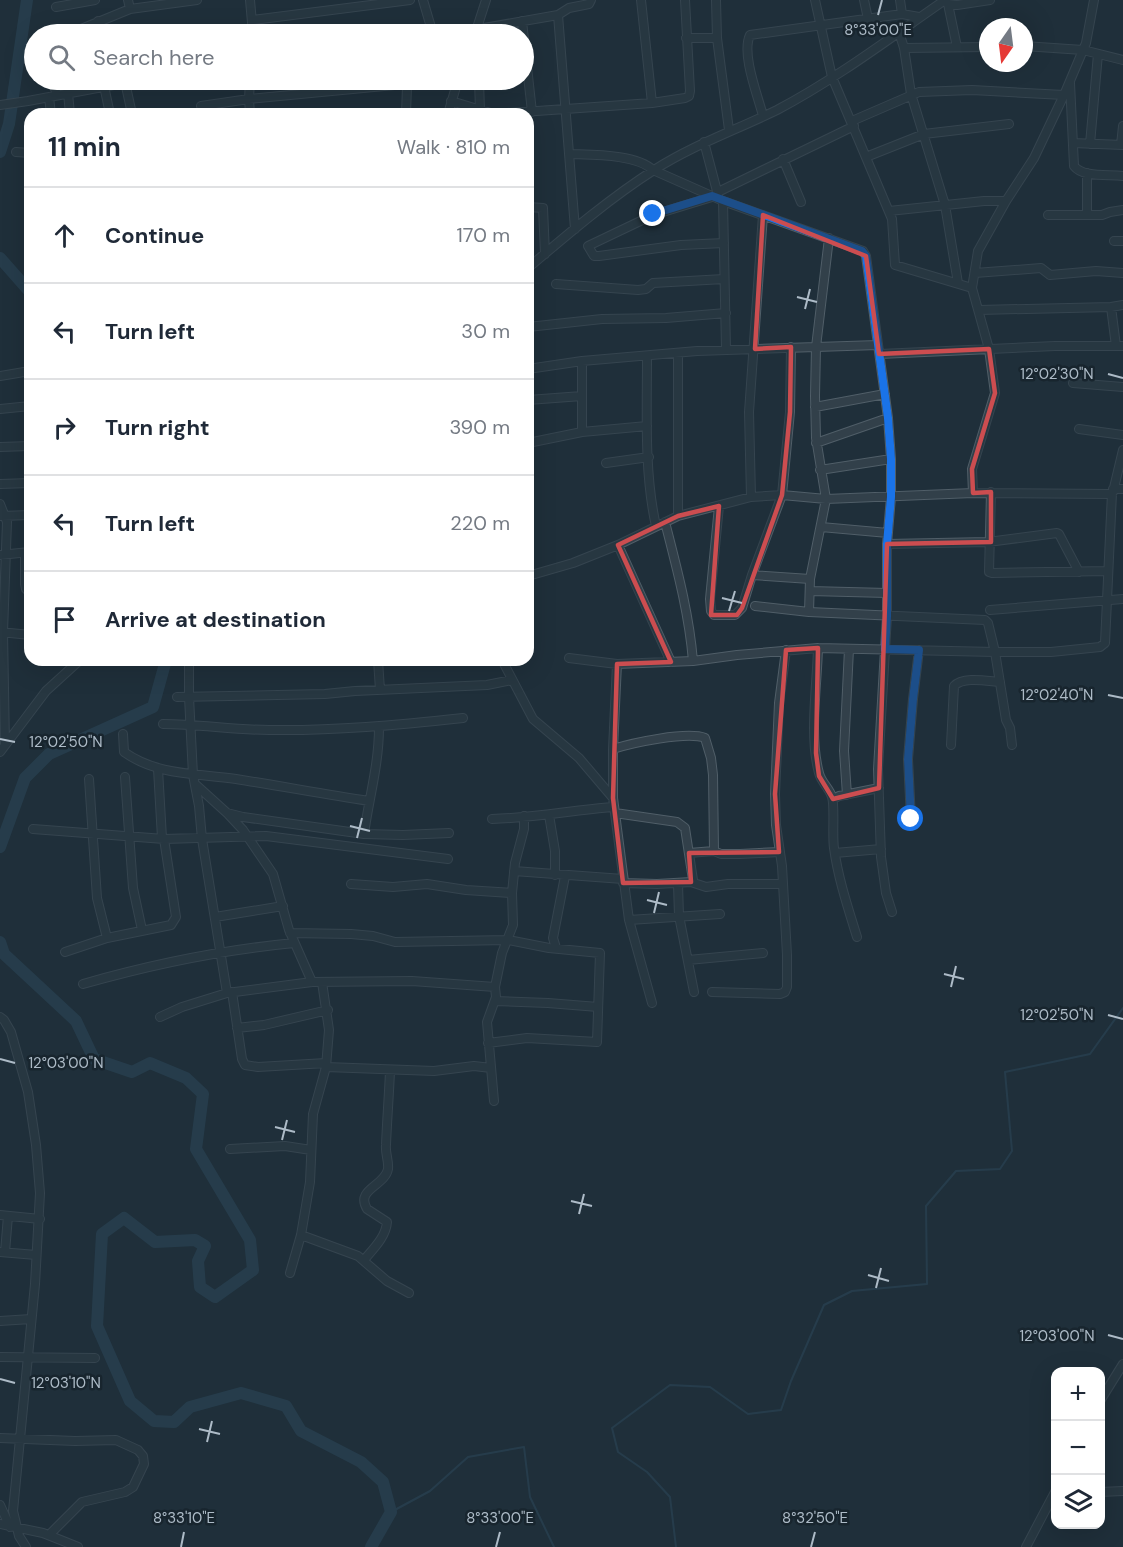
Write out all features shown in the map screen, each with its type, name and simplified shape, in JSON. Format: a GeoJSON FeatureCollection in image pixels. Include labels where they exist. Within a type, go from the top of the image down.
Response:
{"type":"FeatureCollection","features":[{"type":"Feature","properties":{"kind":"street"},"geometry":{"type":"LineString","coordinates":[[56,7],[95,0]]}},
{"type":"Feature","properties":{"kind":"street"},"geometry":{"type":"LineString","coordinates":[[128,0],[130,9]]}},
{"type":"Feature","properties":{"kind":"street"},"geometry":{"type":"LineString","coordinates":[[93,24],[130,9],[197,0]]}},
{"type":"Feature","properties":{"kind":"street"},"geometry":{"type":"LineString","coordinates":[[250,0],[253,24]]}},
{"type":"Feature","properties":{"kind":"street"},"geometry":{"type":"LineString","coordinates":[[253,20],[410,0]]}},
{"type":"Feature","properties":{"kind":"street"},"geometry":{"type":"LineString","coordinates":[[423,0],[430,24]]}},
{"type":"Feature","properties":{"kind":"street"},"geometry":{"type":"LineString","coordinates":[[478,24],[486,0]]}},
{"type":"Feature","properties":{"kind":"street"},"geometry":{"type":"LineString","coordinates":[[508,24],[558,15],[569,8],[589,4],[591,0]]}},
{"type":"Feature","properties":{"kind":"street"},"geometry":{"type":"LineString","coordinates":[[640,0],[652,103]]}},
{"type":"Feature","properties":{"kind":"street"},"geometry":{"type":"LineString","coordinates":[[534,112],[652,103],[689,96],[685,0]]}},
{"type":"Feature","properties":{"kind":"street"},"geometry":{"type":"LineString","coordinates":[[716,0],[717,38],[729,130]]}},
{"type":"Feature","properties":{"kind":"street"},"geometry":{"type":"LineString","coordinates":[[815,0],[832,77],[892,219],[895,265],[972,288]]}},
{"type":"Feature","properties":{"kind":"street"},"geometry":{"type":"LineString","coordinates":[[864,0],[868,19]]}},
{"type":"Feature","properties":{"kind":"street"},"geometry":{"type":"LineString","coordinates":[[900,0],[902,14]]}},
{"type":"Feature","properties":{"kind":"street"},"geometry":{"type":"LineString","coordinates":[[946,1],[952,6],[990,0]]}},
{"type":"Feature","properties":{"kind":"street"},"geometry":{"type":"LineString","coordinates":[[973,492],[972,469],[995,393],[989,349],[972,288],[978,251],[1006,201],[1034,158],[1064,95],[1083,50],[1094,0]]}},
{"type":"Feature","properties":{"kind":"street"},"geometry":{"type":"LineString","coordinates":[[534,263],[653,170],[704,142],[763,116],[832,77],[900,32],[935,3],[946,1]]}},
{"type":"Feature","properties":{"kind":"street"},"geometry":{"type":"LineString","coordinates":[[946,1],[957,47]]}},
{"type":"Feature","properties":{"kind":"street"},"geometry":{"type":"LineString","coordinates":[[763,116],[748,58],[749,38],[758,33],[902,14],[919,17]]}},
{"type":"Feature","properties":{"kind":"street"},"geometry":{"type":"LineString","coordinates":[[558,15],[575,229]]}},
{"type":"Feature","properties":{"kind":"street"},"geometry":{"type":"LineString","coordinates":[[900,32],[911,94],[945,205],[958,283]]}},
{"type":"Feature","properties":{"kind":"street"},"geometry":{"type":"LineString","coordinates":[[686,38],[717,38]]}},
{"type":"Feature","properties":{"kind":"street"},"geometry":{"type":"LineString","coordinates":[[904,48],[979,47]]}},
{"type":"Feature","properties":{"kind":"street"},"geometry":{"type":"LineString","coordinates":[[1033,47],[1083,50],[1123,60]]}},
{"type":"Feature","properties":{"kind":"street"},"geometry":{"type":"LineString","coordinates":[[1090,144],[1098,54]]}},
{"type":"Feature","properties":{"kind":"street"},"geometry":{"type":"LineString","coordinates":[[1070,81],[1074,166],[1079,171],[1087,173],[1123,176]]}},
{"type":"Feature","properties":{"kind":"street"},"geometry":{"type":"LineString","coordinates":[[52,108],[53,90]]}},
{"type":"Feature","properties":{"kind":"street"},"geometry":{"type":"LineString","coordinates":[[0,105],[28,102],[78,90]]}},
{"type":"Feature","properties":{"kind":"street"},"geometry":{"type":"LineString","coordinates":[[101,90],[108,108]]}},
{"type":"Feature","properties":{"kind":"street"},"geometry":{"type":"LineString","coordinates":[[123,90],[130,108]]}},
{"type":"Feature","properties":{"kind":"street"},"geometry":{"type":"LineString","coordinates":[[249,90],[250,108]]}},
{"type":"Feature","properties":{"kind":"street"},"geometry":{"type":"LineString","coordinates":[[201,106],[343,90]]}},
{"type":"Feature","properties":{"kind":"street"},"geometry":{"type":"LineString","coordinates":[[406,108],[407,90]]}},
{"type":"Feature","properties":{"kind":"street"},"geometry":{"type":"LineString","coordinates":[[449,108],[455,90]]}},
{"type":"Feature","properties":{"kind":"street"},"geometry":{"type":"LineString","coordinates":[[479,90],[480,108]]}},
{"type":"Feature","properties":{"kind":"street"},"geometry":{"type":"LineString","coordinates":[[530,90],[532,108]]}},
{"type":"Feature","properties":{"kind":"street"},"geometry":{"type":"LineString","coordinates":[[724,243],[681,245],[599,256],[594,256],[588,246],[653,214],[718,197],[783,159],[911,94],[938,90],[972,90],[1064,95]]}},
{"type":"Feature","properties":{"kind":"street"},"geometry":{"type":"LineString","coordinates":[[68,93],[69,108]]}},
{"type":"Feature","properties":{"kind":"street"},"geometry":{"type":"LineString","coordinates":[[451,101],[471,108]]}},
{"type":"Feature","properties":{"kind":"street"},"geometry":{"type":"LineString","coordinates":[[866,157],[924,134],[1009,124]]}},
{"type":"Feature","properties":{"kind":"street"},"geometry":{"type":"LineString","coordinates":[[1073,143],[1122,145],[1123,126]]}},
{"type":"Feature","properties":{"kind":"street"},"geometry":{"type":"LineString","coordinates":[[704,142],[718,197],[724,243],[726,350]]}},
{"type":"Feature","properties":{"kind":"street"},"geometry":{"type":"LineString","coordinates":[[16,152],[24,153]]}},
{"type":"Feature","properties":{"kind":"street"},"geometry":{"type":"LineString","coordinates":[[569,154],[596,155],[644,163],[653,170],[718,197],[862,251],[866,256],[888,418],[891,459],[887,544],[887,616],[878,769],[881,849],[886,893],[892,912]]}},
{"type":"Feature","properties":{"kind":"street"},"geometry":{"type":"LineString","coordinates":[[783,159],[801,202]]}},
{"type":"Feature","properties":{"kind":"street"},"geometry":{"type":"LineString","coordinates":[[1087,173],[1087,215]]}},
{"type":"Feature","properties":{"kind":"street"},"geometry":{"type":"LineString","coordinates":[[889,212],[984,201],[1006,201]]}},
{"type":"Feature","properties":{"kind":"street"},"geometry":{"type":"LineString","coordinates":[[534,207],[543,208],[545,254]]}},
{"type":"Feature","properties":{"kind":"street"},"geometry":{"type":"LineString","coordinates":[[1048,215],[1104,214],[1123,210]]}},
{"type":"Feature","properties":{"kind":"street"},"geometry":{"type":"LineString","coordinates":[[751,497],[749,412],[763,215]]}},
{"type":"Feature","properties":{"kind":"street"},"geometry":{"type":"LineString","coordinates":[[809,612],[810,579],[826,499],[816,443],[815,407],[816,347],[829,238]]}},
{"type":"Feature","properties":{"kind":"street"},"geometry":{"type":"LineString","coordinates":[[1114,241],[1123,241]]}},
{"type":"Feature","properties":{"kind":"street"},"geometry":{"type":"LineString","coordinates":[[975,273],[1041,268],[1050,275],[1096,271],[1123,273]]}},
{"type":"Feature","properties":{"kind":"street"},"geometry":{"type":"LineString","coordinates":[[556,284],[639,290],[646,289],[653,283],[724,279]]}},
{"type":"Feature","properties":{"kind":"street"},"geometry":{"type":"LineString","coordinates":[[979,310],[1123,305]]}},
{"type":"Feature","properties":{"kind":"street"},"geometry":{"type":"LineString","coordinates":[[534,368],[582,361],[678,353],[791,347],[879,350],[1120,346],[1111,307]]}},
{"type":"Feature","properties":{"kind":"street"},"geometry":{"type":"LineString","coordinates":[[534,326],[602,319],[666,318],[726,313]]}},
{"type":"Feature","properties":{"kind":"street"},"geometry":{"type":"LineString","coordinates":[[719,506],[710,599],[712,613],[725,615],[738,613],[742,608],[782,495],[789,425],[791,347]]}},
{"type":"Feature","properties":{"kind":"street"},"geometry":{"type":"LineString","coordinates":[[678,353],[678,516]]}},
{"type":"Feature","properties":{"kind":"street"},"geometry":{"type":"LineString","coordinates":[[647,357],[647,426],[651,497],[656,526]]}},
{"type":"Feature","properties":{"kind":"street"},"geometry":{"type":"LineString","coordinates":[[582,361],[582,432]]}},
{"type":"Feature","properties":{"kind":"street"},"geometry":{"type":"LineString","coordinates":[[0,376],[24,372]]}},
{"type":"Feature","properties":{"kind":"street"},"geometry":{"type":"LineString","coordinates":[[1073,383],[1123,387]]}},
{"type":"Feature","properties":{"kind":"street"},"geometry":{"type":"LineString","coordinates":[[815,407],[885,394]]}},
{"type":"Feature","properties":{"kind":"street"},"geometry":{"type":"LineString","coordinates":[[534,400],[582,396]]}},
{"type":"Feature","properties":{"kind":"street"},"geometry":{"type":"LineString","coordinates":[[0,408],[24,406]]}},
{"type":"Feature","properties":{"kind":"street"},"geometry":{"type":"LineString","coordinates":[[816,443],[888,418]]}},
{"type":"Feature","properties":{"kind":"street"},"geometry":{"type":"LineString","coordinates":[[534,442],[582,432],[647,426]]}},
{"type":"Feature","properties":{"kind":"street"},"geometry":{"type":"LineString","coordinates":[[1079,429],[1123,435]]}},
{"type":"Feature","properties":{"kind":"street"},"geometry":{"type":"LineString","coordinates":[[0,447],[24,446]]}},
{"type":"Feature","properties":{"kind":"street"},"geometry":{"type":"LineString","coordinates":[[569,658],[617,664],[693,661],[818,648],[1051,652],[1100,647],[1105,643],[1113,491],[1123,453]]}},
{"type":"Feature","properties":{"kind":"street"},"geometry":{"type":"LineString","coordinates":[[606,462],[649,457]]}},
{"type":"Feature","properties":{"kind":"street"},"geometry":{"type":"LineString","coordinates":[[820,470],[891,459]]}},
{"type":"Feature","properties":{"kind":"street"},"geometry":{"type":"LineString","coordinates":[[0,484],[24,483]]}},
{"type":"Feature","properties":{"kind":"street"},"geometry":{"type":"LineString","coordinates":[[534,574],[573,563],[678,516],[751,497],[782,495],[826,499],[973,492],[1106,494],[1123,489]]}},
{"type":"Feature","properties":{"kind":"street"},"geometry":{"type":"LineString","coordinates":[[991,492],[991,542],[988,570],[992,573],[1108,571]]}},
{"type":"Feature","properties":{"kind":"street"},"geometry":{"type":"LineString","coordinates":[[0,504],[2,516],[7,522],[3,555],[3,749]]}},
{"type":"Feature","properties":{"kind":"street"},"geometry":{"type":"LineString","coordinates":[[2,516],[24,515]]}},
{"type":"Feature","properties":{"kind":"street"},"geometry":{"type":"LineString","coordinates":[[665,522],[686,603],[693,661]]}},
{"type":"Feature","properties":{"kind":"street"},"geometry":{"type":"LineString","coordinates":[[821,527],[888,533]]}},
{"type":"Feature","properties":{"kind":"street"},"geometry":{"type":"LineString","coordinates":[[887,544],[991,542],[1057,533],[1079,572]]}},
{"type":"Feature","properties":{"kind":"street"},"geometry":{"type":"LineString","coordinates":[[618,544],[671,662]]}},
{"type":"Feature","properties":{"kind":"street"},"geometry":{"type":"LineString","coordinates":[[3,555],[24,553]]}},
{"type":"Feature","properties":{"kind":"street"},"geometry":{"type":"LineString","coordinates":[[752,575],[810,579]]}},
{"type":"Feature","properties":{"kind":"street"},"geometry":{"type":"LineString","coordinates":[[810,591],[887,593]]}},
{"type":"Feature","properties":{"kind":"street"},"geometry":{"type":"LineString","coordinates":[[990,610],[1123,599]]}},
{"type":"Feature","properties":{"kind":"street"},"geometry":{"type":"LineString","coordinates":[[755,606],[809,612],[985,620],[988,622],[995,652],[1012,745]]}},
{"type":"Feature","properties":{"kind":"street"},"geometry":{"type":"LineString","coordinates":[[2,632],[24,635]]}},
{"type":"Feature","properties":{"kind":"street"},"geometry":{"type":"LineString","coordinates":[[818,648],[816,753],[819,776],[833,799],[832,820],[836,853],[844,897],[857,937]]}},
{"type":"Feature","properties":{"kind":"street"},"geometry":{"type":"LineString","coordinates":[[847,795],[844,751],[849,649]]}},
{"type":"Feature","properties":{"kind":"street"},"geometry":{"type":"LineString","coordinates":[[712,992],[780,994],[785,992],[787,955],[775,794],[779,703],[786,650]]}},
{"type":"Feature","properties":{"kind":"street"},"geometry":{"type":"LineString","coordinates":[[911,819],[908,759],[919,650]]}},
{"type":"Feature","properties":{"kind":"street"},"geometry":{"type":"LineString","coordinates":[[617,664],[613,798],[629,920],[652,1003]]}},
{"type":"Feature","properties":{"kind":"street"},"geometry":{"type":"LineString","coordinates":[[3,749],[46,691],[73,666]]}},
{"type":"Feature","properties":{"kind":"street"},"geometry":{"type":"LineString","coordinates":[[189,666],[194,780],[202,839],[220,952],[245,1065],[258,1067],[326,1065],[390,1071],[443,1071],[474,1066],[491,1068]]}},
{"type":"Feature","properties":{"kind":"street"},"geometry":{"type":"LineString","coordinates":[[378,666],[380,690]]}},
{"type":"Feature","properties":{"kind":"street"},"geometry":{"type":"LineString","coordinates":[[505,666],[533,719],[579,758],[613,798]]}},
{"type":"Feature","properties":{"kind":"street"},"geometry":{"type":"LineString","coordinates":[[177,697],[326,694],[487,685],[512,680]]}},
{"type":"Feature","properties":{"kind":"street"},"geometry":{"type":"LineString","coordinates":[[951,745],[954,686],[964,680],[1000,682]]}},
{"type":"Feature","properties":{"kind":"street"},"geometry":{"type":"LineString","coordinates":[[163,724],[267,730],[379,727],[463,718]]}},
{"type":"Feature","properties":{"kind":"street"},"geometry":{"type":"LineString","coordinates":[[364,834],[376,773],[379,727]]}},
{"type":"Feature","properties":{"kind":"street"},"geometry":{"type":"LineString","coordinates":[[123,735],[124,752],[158,769],[194,780],[233,779],[369,801]]}},
{"type":"Feature","properties":{"kind":"street"},"geometry":{"type":"LineString","coordinates":[[613,748],[689,736],[705,738],[713,775],[714,851]]}},
{"type":"Feature","properties":{"kind":"street"},"geometry":{"type":"LineString","coordinates":[[65,952],[107,938],[171,925],[176,917],[164,838],[158,769]]}},
{"type":"Feature","properties":{"kind":"street"},"geometry":{"type":"LineString","coordinates":[[125,777],[133,888],[142,930]]}},
{"type":"Feature","properties":{"kind":"street"},"geometry":{"type":"LineString","coordinates":[[89,779],[97,898],[107,938]]}},
{"type":"Feature","properties":{"kind":"street"},"geometry":{"type":"LineString","coordinates":[[194,780],[249,838],[273,874],[290,933],[312,982]]}},
{"type":"Feature","properties":{"kind":"street"},"geometry":{"type":"LineString","coordinates":[[833,799],[879,788]]}},
{"type":"Feature","properties":{"kind":"street"},"geometry":{"type":"LineString","coordinates":[[492,819],[615,810],[676,822],[683,825],[693,880],[691,882]]}},
{"type":"Feature","properties":{"kind":"street"},"geometry":{"type":"LineString","coordinates":[[227,813],[364,834],[404,836],[449,833]]}},
{"type":"Feature","properties":{"kind":"street"},"geometry":{"type":"LineString","coordinates":[[549,814],[555,851],[555,875]]}},
{"type":"Feature","properties":{"kind":"street"},"geometry":{"type":"LineString","coordinates":[[494,1101],[487,1022],[495,1001],[495,987],[502,953],[513,925],[514,871],[524,829],[524,816]]}},
{"type":"Feature","properties":{"kind":"street"},"geometry":{"type":"LineString","coordinates":[[33,829],[164,838],[266,836],[448,859]]}},
{"type":"Feature","properties":{"kind":"street"},"geometry":{"type":"LineString","coordinates":[[836,853],[881,849]]}},
{"type":"Feature","properties":{"kind":"street"},"geometry":{"type":"LineString","coordinates":[[689,854],[714,851],[721,854],[779,852]]}},
{"type":"Feature","properties":{"kind":"street"},"geometry":{"type":"LineString","coordinates":[[514,871],[623,881],[678,884],[691,882],[706,888],[728,884],[783,884]]}},
{"type":"Feature","properties":{"kind":"street"},"geometry":{"type":"LineString","coordinates":[[556,948],[553,938],[565,876]]}},
{"type":"Feature","properties":{"kind":"street"},"geometry":{"type":"LineString","coordinates":[[351,884],[393,887],[427,884],[466,890],[512,893]]}},
{"type":"Feature","properties":{"kind":"street"},"geometry":{"type":"LineString","coordinates":[[678,884],[679,916],[694,992]]}},
{"type":"Feature","properties":{"kind":"street"},"geometry":{"type":"LineString","coordinates":[[215,917],[283,906]]}},
{"type":"Feature","properties":{"kind":"street"},"geometry":{"type":"LineString","coordinates":[[629,920],[720,914]]}},
{"type":"Feature","properties":{"kind":"street"},"geometry":{"type":"LineString","coordinates":[[290,933],[351,934],[373,936],[395,942],[508,940],[600,953],[597,1042],[527,1038],[488,1043]]}},
{"type":"Feature","properties":{"kind":"street"},"geometry":{"type":"LineString","coordinates":[[83,984],[173,960],[294,943]]}},
{"type":"Feature","properties":{"kind":"street"},"geometry":{"type":"LineString","coordinates":[[688,960],[763,953]]}},
{"type":"Feature","properties":{"kind":"street"},"geometry":{"type":"LineString","coordinates":[[160,1017],[182,1007],[229,992],[312,982],[412,981],[495,987]]}},
{"type":"Feature","properties":{"kind":"street"},"geometry":{"type":"LineString","coordinates":[[290,1273],[301,1235],[310,1182],[313,1114],[326,1065],[330,1030],[322,982]]}},
{"type":"Feature","properties":{"kind":"street"},"geometry":{"type":"LineString","coordinates":[[495,1001],[598,1007]]}},
{"type":"Feature","properties":{"kind":"street"},"geometry":{"type":"LineString","coordinates":[[237,1028],[264,1025],[328,1010]]}},
{"type":"Feature","properties":{"kind":"street"},"geometry":{"type":"LineString","coordinates":[[0,1017],[11,1032],[28,1092],[36,1145],[40,1219],[13,1528]]}},
{"type":"Feature","properties":{"kind":"street"},"geometry":{"type":"LineString","coordinates":[[364,1260],[383,1236],[387,1227],[387,1222],[367,1209],[363,1198],[384,1178],[387,1171],[390,1071]]}},
{"type":"Feature","properties":{"kind":"street"},"geometry":{"type":"LineString","coordinates":[[230,1149],[285,1146],[311,1150]]}},
{"type":"Feature","properties":{"kind":"street"},"geometry":{"type":"LineString","coordinates":[[36,1255],[3,1252],[4,1215],[40,1219]]}},
{"type":"Feature","properties":{"kind":"street"},"geometry":{"type":"LineString","coordinates":[[301,1235],[342,1249],[364,1260],[387,1281],[409,1293]]}},
{"type":"Feature","properties":{"kind":"street"},"geometry":{"type":"LineString","coordinates":[[0,1321],[31,1319]]}},
{"type":"Feature","properties":{"kind":"street"},"geometry":{"type":"LineString","coordinates":[[0,1357],[95,1358]]}},
{"type":"Feature","properties":{"kind":"street"},"geometry":{"type":"LineString","coordinates":[[1105,1394],[1123,1364]]}},
{"type":"Feature","properties":{"kind":"street"},"geometry":{"type":"LineString","coordinates":[[0,1438],[116,1440],[138,1450],[143,1456],[144,1464],[133,1487],[125,1492],[82,1502],[49,1535]]}},
{"type":"Feature","properties":{"kind":"street"},"geometry":{"type":"LineString","coordinates":[[1105,1492],[1123,1491]]}},
{"type":"Feature","properties":{"kind":"street"},"geometry":{"type":"LineString","coordinates":[[1026,1547],[1051,1500]]}},
{"type":"Feature","properties":{"kind":"street"},"geometry":{"type":"LineString","coordinates":[[0,1505],[26,1547]]}},
{"type":"Feature","properties":{"kind":"street"},"geometry":{"type":"LineString","coordinates":[[0,1524],[49,1535],[78,1547]]}},
{"type":"Feature","properties":{"kind":"highlighted area"},"geometry":{"type":"Polygon","coordinates":[[[763,215],[866,256],[879,354],[989,349],[995,393],[972,469],[973,493],[991,492],[991,542],[887,544],[879,788],[833,799],[819,776],[816,753],[818,648],[786,650],[775,794],[779,852],[689,853],[691,882],[623,883],[613,798],[617,664],[671,662],[618,545],[678,516],[719,506],[711,615],[737,615],[742,608],[782,495],[790,412],[791,347],[755,349],[763,215]]]}},
{"type":"Feature","properties":{"kind":"waterway"},"geometry":{"type":"LineString","coordinates":[[0,152],[9,124],[27,0]]}},
{"type":"Feature","properties":{"kind":"waterway"},"geometry":{"type":"LineString","coordinates":[[0,258],[24,285]]}},
{"type":"Feature","properties":{"kind":"waterway"},"geometry":{"type":"LineString","coordinates":[[0,847],[25,778],[49,754],[153,707],[164,666]]}},
{"type":"Feature","properties":{"kind":"waterway"},"geometry":{"type":"LineString","coordinates":[[0,942],[4,954],[76,1021],[94,1059],[132,1072],[150,1063],[186,1078],[203,1094],[196,1149],[250,1240],[253,1270],[215,1297],[200,1287],[198,1261],[205,1246],[195,1240],[155,1242],[124,1218],[102,1234],[97,1326],[130,1401],[154,1421],[174,1422],[190,1407],[241,1393],[286,1406],[301,1431],[361,1462],[383,1482],[391,1512],[371,1547]]}},
{"type":"Feature","properties":{"kind":"waterway"},"geometry":{"type":"LineString","coordinates":[[676,1547],[670,1497],[647,1472],[618,1452],[612,1428],[670,1385],[710,1387],[748,1414],[781,1410],[824,1305],[852,1291],[927,1284],[926,1206],[956,1171],[1000,1169],[1012,1151],[1005,1072],[1090,1054],[1123,1008]]}},
{"type":"Feature","properties":{"kind":"waterway"},"geometry":{"type":"LineString","coordinates":[[391,1512],[430,1491],[468,1457],[524,1447],[530,1497],[554,1547]]}},
{"type":"Feature","properties":{"kind":"route"},"geometry":{"type":"LineString","coordinates":[[653,214],[712,196],[829,238],[862,251],[866,256],[888,418],[891,459],[885,649],[919,650],[908,759],[911,819]]}}]}
